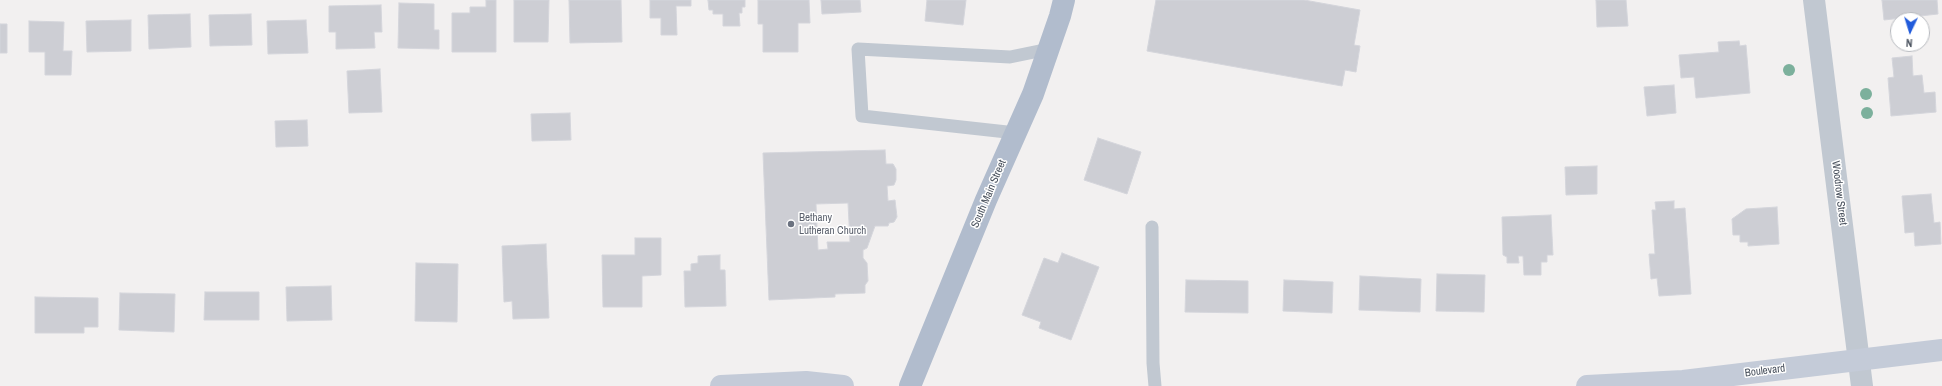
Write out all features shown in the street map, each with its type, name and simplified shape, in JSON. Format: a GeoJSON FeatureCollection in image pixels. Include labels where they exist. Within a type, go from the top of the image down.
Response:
{"type":"FeatureCollection","features":[{"type":"Feature","properties":{"kind":"main road","name":"South Main Street"},"geometry":{"type":"LineString","coordinates":[[910,386],[986,200],[1033,94],[1049,50],[1064,0]]}},
{"type":"Feature","properties":{"kind":"main road","name":"Boulevard"},"geometry":{"type":"LineString","coordinates":[[1587,386],[1683,381],[1942,350]]}},
{"type":"Feature","properties":{"kind":"main road"},"geometry":{"type":"LineString","coordinates":[[721,386],[806,382],[843,386]]}},
{"type":"Feature","properties":{"kind":"street","name":"Woodrow Street"},"geometry":{"type":"LineString","coordinates":[[1814,0],[1862,386]]}},
{"type":"Feature","properties":{"kind":"lane"},"geometry":{"type":"LineString","coordinates":[[1016,133],[862,116],[858,49],[1010,57],[1049,50]]}},
{"type":"Feature","properties":{"kind":"lane"},"geometry":{"type":"LineString","coordinates":[[1152,227],[1153,363],[1155,386]]}},
{"type":"Feature","properties":{"kind":"building"},"geometry":{"type":"Polygon","coordinates":[[[486,0],[496,0],[496,52],[452,52],[452,13],[470,13],[470,7],[486,7],[486,0]]]}},
{"type":"Feature","properties":{"kind":"building"},"geometry":{"type":"Polygon","coordinates":[[[514,0],[549,0],[548,42],[514,42],[514,0]]]}},
{"type":"Feature","properties":{"kind":"building"},"geometry":{"type":"Polygon","coordinates":[[[569,0],[621,0],[622,42],[570,43],[569,0]]]}},
{"type":"Feature","properties":{"kind":"building"},"geometry":{"type":"Polygon","coordinates":[[[650,0],[691,0],[691,6],[676,6],[677,35],[661,35],[661,18],[650,18],[650,0]]]}},
{"type":"Feature","properties":{"kind":"building"},"geometry":{"type":"Polygon","coordinates":[[[708,0],[745,0],[745,7],[742,7],[742,13],[739,13],[740,26],[723,26],[723,14],[713,14],[713,10],[709,10],[708,0]]]}},
{"type":"Feature","properties":{"kind":"building"},"geometry":{"type":"Polygon","coordinates":[[[758,0],[809,0],[810,23],[798,23],[798,52],[763,52],[763,24],[758,24],[758,0]]]}},
{"type":"Feature","properties":{"kind":"building"},"geometry":{"type":"Polygon","coordinates":[[[821,0],[860,0],[861,12],[822,14],[821,0]]]}},
{"type":"Feature","properties":{"kind":"building"},"geometry":{"type":"Polygon","coordinates":[[[927,0],[966,0],[963,25],[925,21],[927,0]]]}},
{"type":"Feature","properties":{"kind":"building"},"geometry":{"type":"Polygon","coordinates":[[[1156,0],[1304,0],[1360,10],[1354,45],[1360,46],[1356,72],[1345,70],[1342,86],[1147,51],[1156,0]]]}},
{"type":"Feature","properties":{"kind":"building"},"geometry":{"type":"Polygon","coordinates":[[[1596,0],[1626,0],[1628,26],[1597,27],[1596,0]]]}},
{"type":"Feature","properties":{"kind":"building"},"geometry":{"type":"Polygon","coordinates":[[[1882,0],[1937,0],[1938,14],[1930,15],[1930,12],[1890,12],[1890,19],[1884,20],[1882,0]]]}},
{"type":"Feature","properties":{"kind":"building"},"geometry":{"type":"Polygon","coordinates":[[[399,3],[434,4],[434,30],[439,30],[439,49],[398,48],[399,3]]]}},
{"type":"Feature","properties":{"kind":"building"},"geometry":{"type":"Polygon","coordinates":[[[381,5],[382,32],[374,32],[375,48],[336,49],[336,32],[329,32],[329,6],[381,5]]]}},
{"type":"Feature","properties":{"kind":"building"},"geometry":{"type":"Polygon","coordinates":[[[190,14],[191,47],[149,49],[148,15],[190,14]]]}},
{"type":"Feature","properties":{"kind":"building"},"geometry":{"type":"Polygon","coordinates":[[[251,14],[252,45],[210,46],[209,15],[251,14]]]}},
{"type":"Feature","properties":{"kind":"building"},"geometry":{"type":"Polygon","coordinates":[[[131,20],[131,51],[87,52],[86,21],[131,20]]]}},
{"type":"Feature","properties":{"kind":"building"},"geometry":{"type":"Polygon","coordinates":[[[306,20],[308,53],[268,54],[267,21],[306,20]]]}},
{"type":"Feature","properties":{"kind":"building"},"geometry":{"type":"Polygon","coordinates":[[[29,21],[64,22],[63,51],[72,51],[71,75],[45,75],[45,52],[29,52],[29,21]]]}},
{"type":"Feature","properties":{"kind":"building"},"geometry":{"type":"Polygon","coordinates":[[[0,24],[7,24],[7,53],[0,53],[0,24]]]}},
{"type":"Feature","properties":{"kind":"building"},"geometry":{"type":"Polygon","coordinates":[[[1739,41],[1740,46],[1746,45],[1750,93],[1696,98],[1694,77],[1681,78],[1679,55],[1719,52],[1718,42],[1739,41]]]}},
{"type":"Feature","properties":{"kind":"building"},"geometry":{"type":"Polygon","coordinates":[[[1912,56],[1913,76],[1922,75],[1924,93],[1935,92],[1936,112],[1891,116],[1888,78],[1894,77],[1892,58],[1912,56]]]}},
{"type":"Feature","properties":{"kind":"building"},"geometry":{"type":"Polygon","coordinates":[[[380,69],[382,112],[349,113],[347,71],[380,69]]]}},
{"type":"Feature","properties":{"kind":"building"},"geometry":{"type":"Polygon","coordinates":[[[1674,85],[1676,113],[1647,116],[1644,87],[1674,85]]]}},
{"type":"Feature","properties":{"kind":"building"},"geometry":{"type":"Polygon","coordinates":[[[570,113],[571,140],[532,141],[531,114],[570,113]]]}},
{"type":"Feature","properties":{"kind":"building"},"geometry":{"type":"Polygon","coordinates":[[[307,120],[308,146],[276,147],[275,121],[307,120]]]}},
{"type":"Feature","properties":{"kind":"building"},"geometry":{"type":"Polygon","coordinates":[[[1098,138],[1141,152],[1127,194],[1084,180],[1098,138]]]}},
{"type":"Feature","properties":{"kind":"building","name":"Bethany Lutheran Church"},"geometry":{"type":"Polygon","coordinates":[[[885,150],[886,164],[893,164],[896,169],[896,180],[894,185],[887,186],[888,201],[895,200],[897,217],[894,222],[889,223],[888,226],[875,226],[867,248],[863,250],[863,258],[867,263],[868,281],[865,285],[865,293],[835,294],[835,297],[769,300],[763,153],[885,150]],[[848,203],[816,204],[818,250],[828,249],[827,242],[850,242],[848,203]]]}},
{"type":"Feature","properties":{"kind":"building"},"geometry":{"type":"Polygon","coordinates":[[[1597,166],[1597,194],[1566,195],[1565,167],[1597,166]]]}},
{"type":"Feature","properties":{"kind":"building"},"geometry":{"type":"Polygon","coordinates":[[[1931,194],[1934,223],[1940,222],[1941,244],[1915,246],[1914,232],[1905,233],[1902,196],[1931,194]]]}},
{"type":"Feature","properties":{"kind":"building"},"geometry":{"type":"Polygon","coordinates":[[[1674,201],[1674,209],[1685,208],[1691,294],[1659,296],[1657,278],[1651,279],[1649,254],[1655,254],[1652,210],[1656,210],[1655,202],[1674,201]]]}},
{"type":"Feature","properties":{"kind":"building"},"geometry":{"type":"Polygon","coordinates":[[[1777,207],[1779,244],[1748,246],[1748,242],[1740,242],[1740,235],[1733,235],[1732,219],[1746,209],[1777,207]]]}},
{"type":"Feature","properties":{"kind":"building"},"geometry":{"type":"Polygon","coordinates":[[[1551,215],[1553,255],[1547,255],[1547,262],[1541,262],[1541,275],[1524,275],[1523,256],[1518,256],[1519,263],[1507,263],[1507,257],[1503,255],[1502,217],[1551,215]]]}},
{"type":"Feature","properties":{"kind":"building"},"geometry":{"type":"Polygon","coordinates":[[[635,238],[661,238],[661,275],[642,276],[642,307],[603,307],[602,255],[635,255],[635,238]]]}},
{"type":"Feature","properties":{"kind":"building"},"geometry":{"type":"Polygon","coordinates":[[[546,244],[549,318],[513,319],[512,301],[504,302],[502,246],[546,244]]]}},
{"type":"Feature","properties":{"kind":"building"},"geometry":{"type":"Polygon","coordinates":[[[1062,253],[1099,267],[1071,340],[1039,328],[1041,322],[1022,315],[1044,258],[1058,263],[1062,253]]]}},
{"type":"Feature","properties":{"kind":"building"},"geometry":{"type":"Polygon","coordinates":[[[720,255],[720,270],[725,270],[726,306],[685,307],[684,271],[691,271],[691,264],[698,263],[698,256],[720,255]]]}},
{"type":"Feature","properties":{"kind":"building"},"geometry":{"type":"Polygon","coordinates":[[[416,263],[458,264],[457,322],[415,321],[416,263]]]}},
{"type":"Feature","properties":{"kind":"building"},"geometry":{"type":"Polygon","coordinates":[[[1437,274],[1485,275],[1484,312],[1436,311],[1437,274]]]}},
{"type":"Feature","properties":{"kind":"building"},"geometry":{"type":"Polygon","coordinates":[[[1360,276],[1421,279],[1420,312],[1359,310],[1360,276]]]}},
{"type":"Feature","properties":{"kind":"building"},"geometry":{"type":"Polygon","coordinates":[[[1186,280],[1248,281],[1248,313],[1185,312],[1186,280]]]}},
{"type":"Feature","properties":{"kind":"building"},"geometry":{"type":"Polygon","coordinates":[[[1284,280],[1333,282],[1332,313],[1283,311],[1284,280]]]}},
{"type":"Feature","properties":{"kind":"building"},"geometry":{"type":"Polygon","coordinates":[[[331,286],[332,320],[287,321],[286,287],[331,286]]]}},
{"type":"Feature","properties":{"kind":"building"},"geometry":{"type":"Polygon","coordinates":[[[205,292],[259,292],[259,320],[204,320],[205,292]]]}},
{"type":"Feature","properties":{"kind":"building"},"geometry":{"type":"Polygon","coordinates":[[[120,293],[175,294],[174,332],[119,330],[120,293]]]}},
{"type":"Feature","properties":{"kind":"building"},"geometry":{"type":"Polygon","coordinates":[[[35,297],[98,298],[98,327],[84,327],[84,333],[35,333],[35,297]]]}},
{"type":"Feature","properties":{"kind":"place","name":"Bethany Lutheran Church"},"geometry":{"type":"Point","coordinates":[791,224]}}]}
